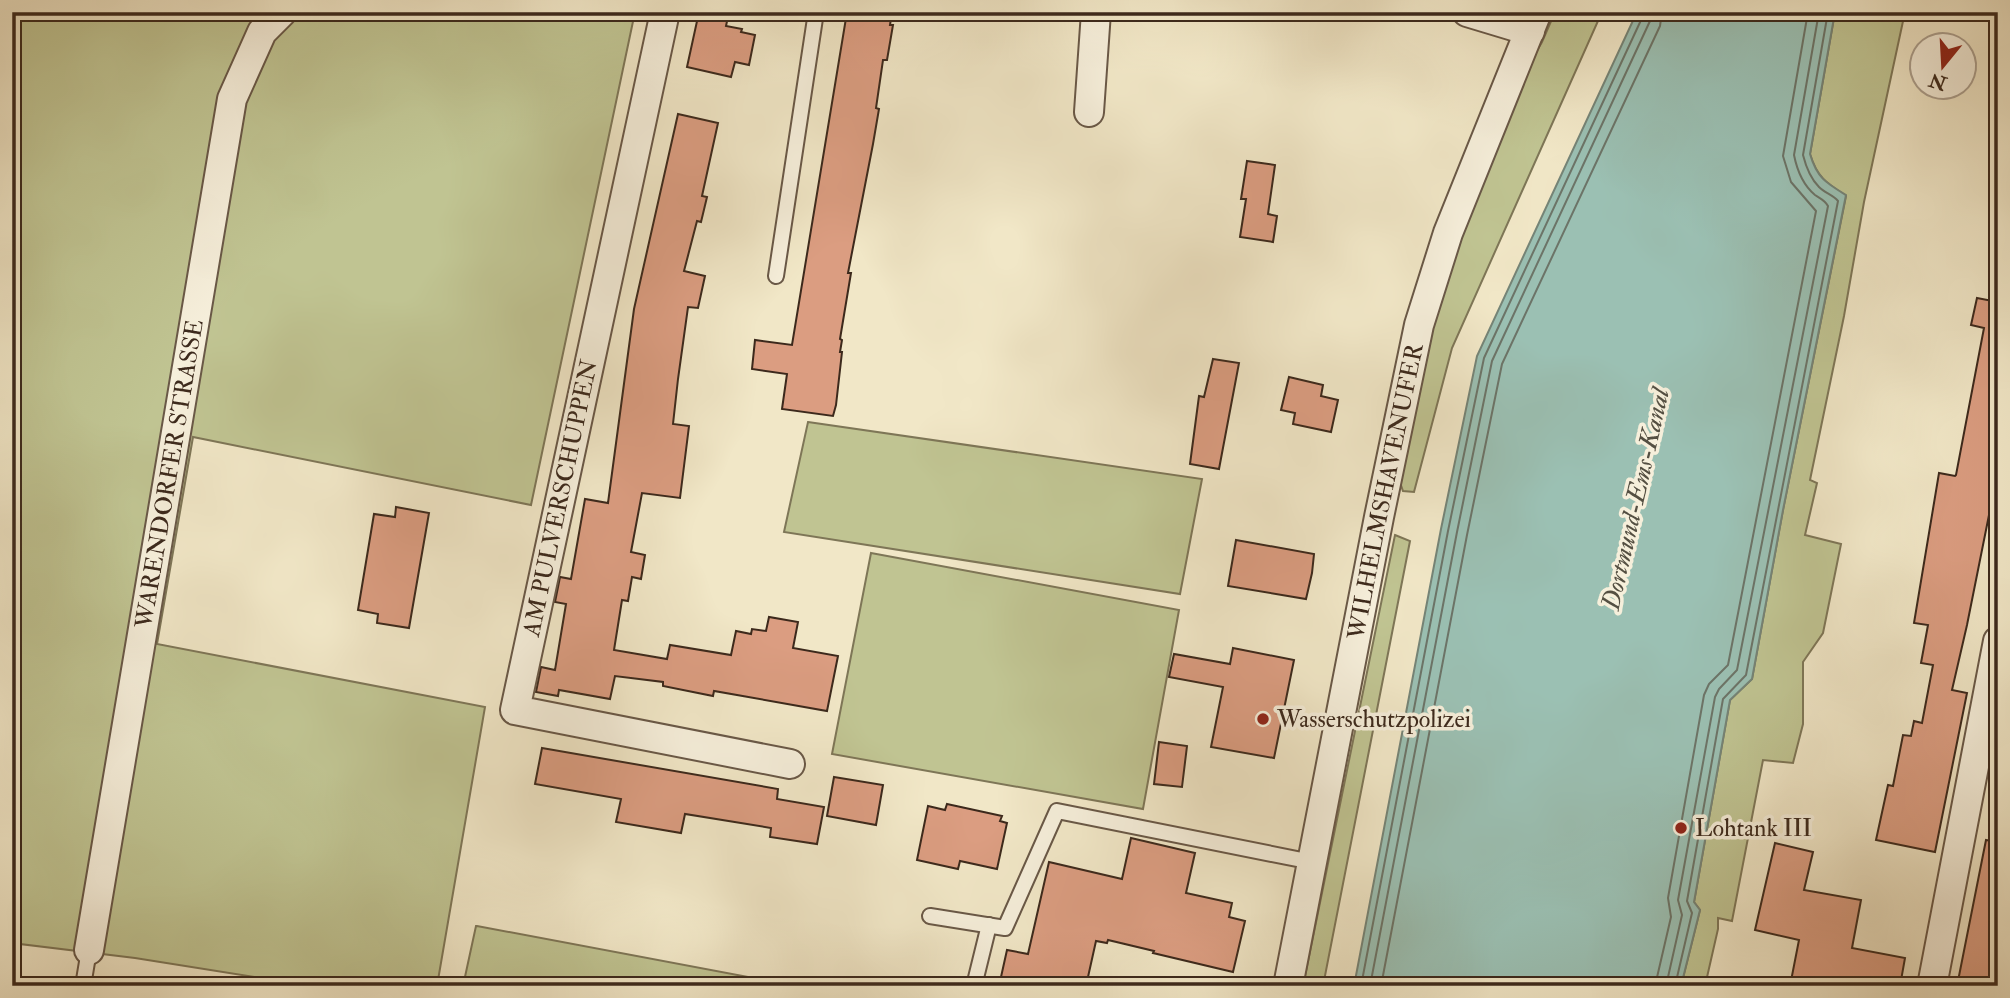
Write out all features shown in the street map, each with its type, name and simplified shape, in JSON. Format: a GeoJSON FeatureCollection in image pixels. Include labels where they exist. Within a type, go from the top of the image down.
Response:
{"type":"FeatureCollection","features":[{"type":"Feature","properties":{"kind":"street","name":"WARENDORFER STRASSE"},"geometry":{"type":"LineString","coordinates":[[89,950],[232,99],[262,32],[282,12]]}},
{"type":"Feature","properties":{"kind":"street","name":"AM PULVERSCHUPPEN"},"geometry":{"type":"LineString","coordinates":[[665,12],[515,710],[790,764]]}},
{"type":"Feature","properties":{"kind":"street"},"geometry":{"type":"LineString","coordinates":[[1089,112],[1096,12]]}},
{"type":"Feature","properties":{"kind":"street"},"geometry":{"type":"LineString","coordinates":[[1466,12],[1534,22]]}},
{"type":"Feature","properties":{"kind":"street","name":"WILHELMSHAVENUFER"},"geometry":{"type":"LineString","coordinates":[[1288,986],[1419,325],[1448,233],[1534,22]]}},
{"type":"Feature","properties":{"kind":"street"},"geometry":{"type":"LineString","coordinates":[[1932,986],[1991,714],[1998,640]]}},
{"type":"Feature","properties":{"kind":"lane"},"geometry":{"type":"LineString","coordinates":[[776,276],[817,12]]}},
{"type":"Feature","properties":{"kind":"lane"},"geometry":{"type":"LineString","coordinates":[[930,916],[1005,928],[1057,811],[1312,862]]}},
{"type":"Feature","properties":{"kind":"lane"},"geometry":{"type":"LineString","coordinates":[[974,986],[989,925]]}},
{"type":"Feature","properties":{"kind":"lane"},"geometry":{"type":"LineString","coordinates":[[83,986],[89,950]]}},
{"type":"Feature","properties":{"kind":"green space"},"geometry":{"type":"Polygon","coordinates":[[[12,12],[635,12],[531,505],[193,437],[157,644],[485,707],[437,986],[312,986],[135,958],[12,943],[12,12]]]}},
{"type":"Feature","properties":{"kind":"green space"},"geometry":{"type":"Polygon","coordinates":[[[1555,12],[1602,12],[1452,348],[1414,492],[1403,491],[1397,474],[1428,327],[1517,85],[1542,42],[1555,12]]]}},
{"type":"Feature","properties":{"kind":"green space"},"geometry":{"type":"Polygon","coordinates":[[[1835,12],[1905,12],[1864,202],[1844,316],[1810,480],[1817,483],[1805,535],[1841,544],[1823,633],[1803,662],[1803,724],[1793,763],[1763,760],[1732,921],[1718,918],[1705,986],[1681,986],[1700,910],[1694,902],[1730,700],[1752,679],[1846,196],[1823,179],[1810,154],[1835,12]]]}},
{"type":"Feature","properties":{"kind":"green space"},"geometry":{"type":"Polygon","coordinates":[[[808,422],[1202,479],[1180,594],[784,532],[808,422]]]}},
{"type":"Feature","properties":{"kind":"green space"},"geometry":{"type":"Polygon","coordinates":[[[1395,535],[1410,541],[1323,986],[1303,986],[1395,535]]]}},
{"type":"Feature","properties":{"kind":"green space"},"geometry":{"type":"Polygon","coordinates":[[[871,553],[1179,610],[1143,809],[832,754],[871,553]]]}},
{"type":"Feature","properties":{"kind":"green space"},"geometry":{"type":"Polygon","coordinates":[[[477,926],[796,986],[463,986],[477,926]]]}},
{"type":"Feature","properties":{"kind":"water","name":"Dortmund-Ems-Kanal"},"geometry":{"type":"Polygon","coordinates":[[[1637,12],[1835,12],[1810,154],[1823,179],[1846,195],[1752,679],[1730,700],[1694,902],[1700,910],[1681,986],[1354,986],[1441,529],[1477,356],[1637,12]]]}},
{"type":"Feature","properties":{"kind":"building"},"geometry":{"type":"Polygon","coordinates":[[[699,12],[729,12],[726,26],[755,35],[749,65],[735,62],[731,77],[687,67],[699,12]]]}},
{"type":"Feature","properties":{"kind":"building"},"geometry":{"type":"Polygon","coordinates":[[[847,12],[892,12],[890,25],[893,25],[887,60],[883,60],[876,108],[879,109],[848,273],[851,273],[840,339],[842,352],[833,416],[782,409],[787,374],[752,369],[755,340],[792,345],[847,12]]]}},
{"type":"Feature","properties":{"kind":"building"},"geometry":{"type":"Polygon","coordinates":[[[678,114],[718,123],[702,196],[707,197],[701,222],[697,221],[684,271],[705,276],[698,308],[688,307],[673,424],[689,426],[680,498],[642,493],[631,552],[645,555],[641,579],[632,577],[628,601],[622,600],[614,650],[667,659],[670,645],[731,655],[736,631],[751,634],[752,629],[766,631],[769,617],[798,622],[793,648],[838,656],[827,711],[714,691],[713,696],[663,686],[663,682],[615,676],[610,699],[559,690],[558,696],[536,692],[541,667],[555,670],[566,604],[555,602],[560,577],[571,579],[585,499],[608,503],[634,309],[678,114]]]}},
{"type":"Feature","properties":{"kind":"building"},"geometry":{"type":"Polygon","coordinates":[[[1247,161],[1275,165],[1268,214],[1277,216],[1273,242],[1240,237],[1246,199],[1241,199],[1247,161]]]}},
{"type":"Feature","properties":{"kind":"building"},"geometry":{"type":"Polygon","coordinates":[[[1977,298],[1998,302],[1998,470],[1952,690],[1967,693],[1935,852],[1876,840],[1888,785],[1893,786],[1903,735],[1911,736],[1914,721],[1922,723],[1933,665],[1921,663],[1928,625],[1914,623],[1939,473],[1956,475],[1984,328],[1971,325],[1977,298]]]}},
{"type":"Feature","properties":{"kind":"building"},"geometry":{"type":"Polygon","coordinates":[[[1213,359],[1239,363],[1219,469],[1190,464],[1199,396],[1204,397],[1213,359]]]}},
{"type":"Feature","properties":{"kind":"building"},"geometry":{"type":"Polygon","coordinates":[[[1289,377],[1323,385],[1321,396],[1338,400],[1331,432],[1293,424],[1295,413],[1281,410],[1289,377]]]}},
{"type":"Feature","properties":{"kind":"building"},"geometry":{"type":"Polygon","coordinates":[[[396,507],[429,513],[409,628],[377,623],[378,614],[358,610],[374,514],[395,517],[396,507]]]}},
{"type":"Feature","properties":{"kind":"building"},"geometry":{"type":"Polygon","coordinates":[[[1236,540],[1314,554],[1306,599],[1228,586],[1236,540]]]}},
{"type":"Feature","properties":{"kind":"building"},"geometry":{"type":"Polygon","coordinates":[[[1233,648],[1294,660],[1274,758],[1211,747],[1223,687],[1169,677],[1174,654],[1230,664],[1233,648]]]}},
{"type":"Feature","properties":{"kind":"building"},"geometry":{"type":"Polygon","coordinates":[[[1159,742],[1187,746],[1182,787],[1154,784],[1159,742]]]}},
{"type":"Feature","properties":{"kind":"building"},"geometry":{"type":"Polygon","coordinates":[[[542,748],[778,789],[777,799],[824,807],[817,844],[770,837],[771,828],[685,814],[681,833],[616,822],[621,799],[535,784],[542,748]]]}},
{"type":"Feature","properties":{"kind":"building"},"geometry":{"type":"Polygon","coordinates":[[[834,777],[883,785],[876,825],[827,816],[834,777]]]}},
{"type":"Feature","properties":{"kind":"building"},"geometry":{"type":"Polygon","coordinates":[[[947,804],[1002,816],[1000,821],[1007,823],[997,869],[960,861],[958,869],[917,860],[928,806],[945,810],[947,804]]]}},
{"type":"Feature","properties":{"kind":"building"},"geometry":{"type":"Polygon","coordinates":[[[1131,838],[1195,853],[1186,893],[1232,903],[1229,917],[1245,921],[1233,972],[1108,940],[1107,943],[1096,941],[1086,986],[999,986],[1007,950],[1028,954],[1049,862],[1122,879],[1131,838]]]}},
{"type":"Feature","properties":{"kind":"building"},"geometry":{"type":"Polygon","coordinates":[[[1986,840],[1998,842],[1998,986],[1957,986],[1986,840]]]}},
{"type":"Feature","properties":{"kind":"building"},"geometry":{"type":"Polygon","coordinates":[[[1775,843],[1813,852],[1804,890],[1861,900],[1852,948],[1905,958],[1900,986],[1790,986],[1799,940],[1755,930],[1775,843]]]}},
{"type":"Feature","properties":{"kind":"place","name":"Wasserschutzpolizei"},"geometry":{"type":"Point","coordinates":[1263,719]}},
{"type":"Feature","properties":{"kind":"place","name":"Lohtank III"},"geometry":{"type":"Point","coordinates":[1681,828]}}]}
